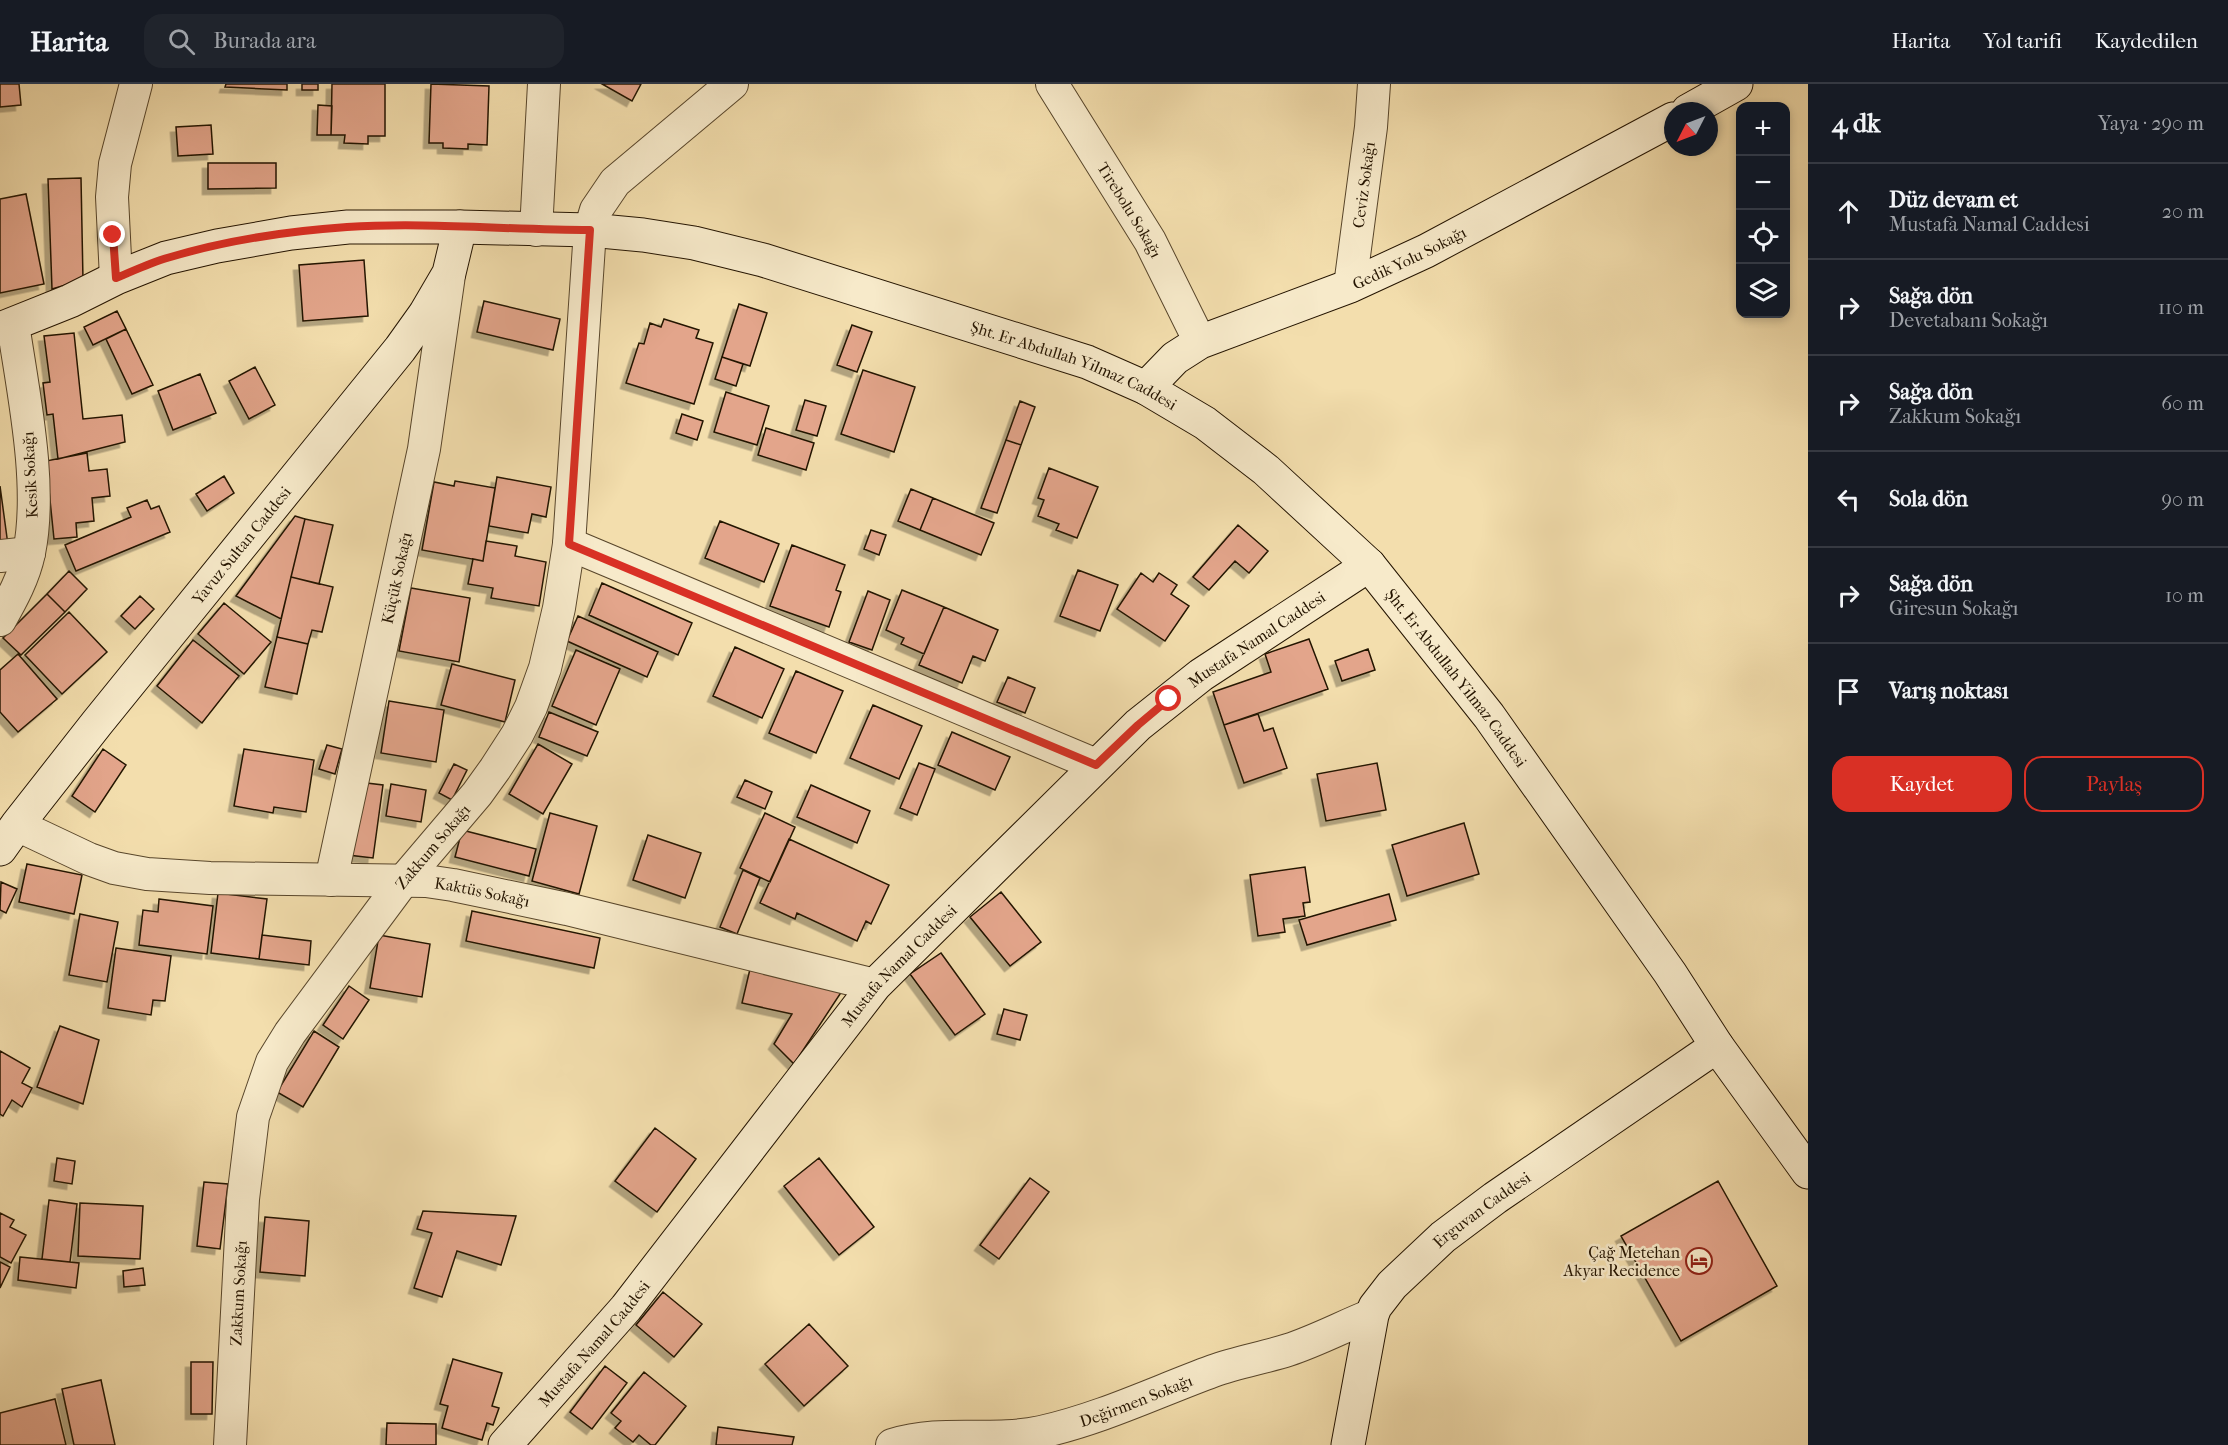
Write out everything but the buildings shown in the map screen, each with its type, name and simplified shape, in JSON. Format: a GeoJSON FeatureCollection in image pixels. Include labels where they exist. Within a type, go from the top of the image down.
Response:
{"type":"FeatureCollection","features":[{"type":"Feature","properties":{"kind":"street"},"geometry":{"type":"LineString","coordinates":[[116,278],[112,197],[115,164],[136,84]]}},
{"type":"Feature","properties":{"kind":"street"},"geometry":{"type":"LineString","coordinates":[[536,230],[544,84]]}},
{"type":"Feature","properties":{"kind":"street","name":"Zakkum Sokağı"},"geometry":{"type":"LineString","coordinates":[[230,1445],[243,1199],[253,1117],[261,1089],[272,1062],[290,1033],[403,881],[477,794],[517,735],[531,707],[545,668],[559,608],[569,544],[590,230],[596,210],[615,182],[732,84]]}},
{"type":"Feature","properties":{"kind":"street","name":"Tirebolu Sokağı"},"geometry":{"type":"LineString","coordinates":[[1052,84],[1150,241],[1200,342]]}},
{"type":"Feature","properties":{"kind":"street","name":"Ceviz Sokağı"},"geometry":{"type":"LineString","coordinates":[[1350,286],[1371,127],[1374,84]]}},
{"type":"Feature","properties":{"kind":"street"},"geometry":{"type":"LineString","coordinates":[[1704,102],[1737,84]]}},
{"type":"Feature","properties":{"kind":"street","name":"Gedik Yolu Sokağı"},"geometry":{"type":"LineString","coordinates":[[1146,388],[1175,358],[1200,342],[1350,286],[1426,251],[1664,124]]}},
{"type":"Feature","properties":{"kind":"street","name":"Şht. Er Abdullah Yilmaz Caddesi"},"geometry":{"type":"LineString","coordinates":[[6,326],[70,301],[116,278],[166,258],[291,233],[348,227],[590,230],[694,243],[764,260],[1088,362],[1146,388],[1205,423],[1266,470],[1369,565],[1489,716],[1670,973],[1717,1046],[1808,1172]]}},
{"type":"Feature","properties":{"kind":"street","name":"Yavuz Sultan Caddesi"},"geometry":{"type":"LineString","coordinates":[[8,837],[400,349],[425,314],[449,273],[460,227]]}},
{"type":"Feature","properties":{"kind":"street","name":"Küçük Sokağı"},"geometry":{"type":"LineString","coordinates":[[331,880],[424,449],[449,273]]}},
{"type":"Feature","properties":{"kind":"street","name":"Kesik Sokağı"},"geometry":{"type":"LineString","coordinates":[[0,620],[21,579],[15,555],[34,514],[32,473],[6,326]]}},
{"type":"Feature","properties":{"kind":"street"},"geometry":{"type":"LineString","coordinates":[[569,544],[1096,765]]}},
{"type":"Feature","properties":{"kind":"street","name":"Mustafa Namal Caddesi"},"geometry":{"type":"LineString","coordinates":[[505,1445],[626,1308],[874,985],[1138,725],[1201,675],[1369,565]]}},
{"type":"Feature","properties":{"kind":"street","name":"Kaktüs Sokağı"},"geometry":{"type":"LineString","coordinates":[[8,837],[114,868],[147,874],[175,877],[403,881],[453,885],[567,909],[874,985]]}},
{"type":"Feature","properties":{"kind":"street","name":"Erguvan Caddesi"},"geometry":{"type":"LineString","coordinates":[[1348,1445],[1372,1315],[1375,1307],[1392,1285],[1443,1237],[1495,1198],[1717,1046]]}},
{"type":"Feature","properties":{"kind":"street","name":"Değirmen Sokağı"},"geometry":{"type":"LineString","coordinates":[[892,1445],[914,1438],[936,1436],[999,1437],[1042,1432],[1125,1405],[1215,1370],[1288,1350],[1372,1315]]}},
{"type":"Feature","properties":{"kind":"place","name":"Çağ Metehan Akyar Recidence"},"geometry":{"type":"Point","coordinates":[1699,1261]}},
{"type":"Feature","properties":{"kind":"route"},"geometry":{"type":"LineString","coordinates":[[113,235],[116,278],[166,258],[217,246],[291,233],[348,227],[590,230],[569,544],[1096,765],[1169,699]]}}]}
